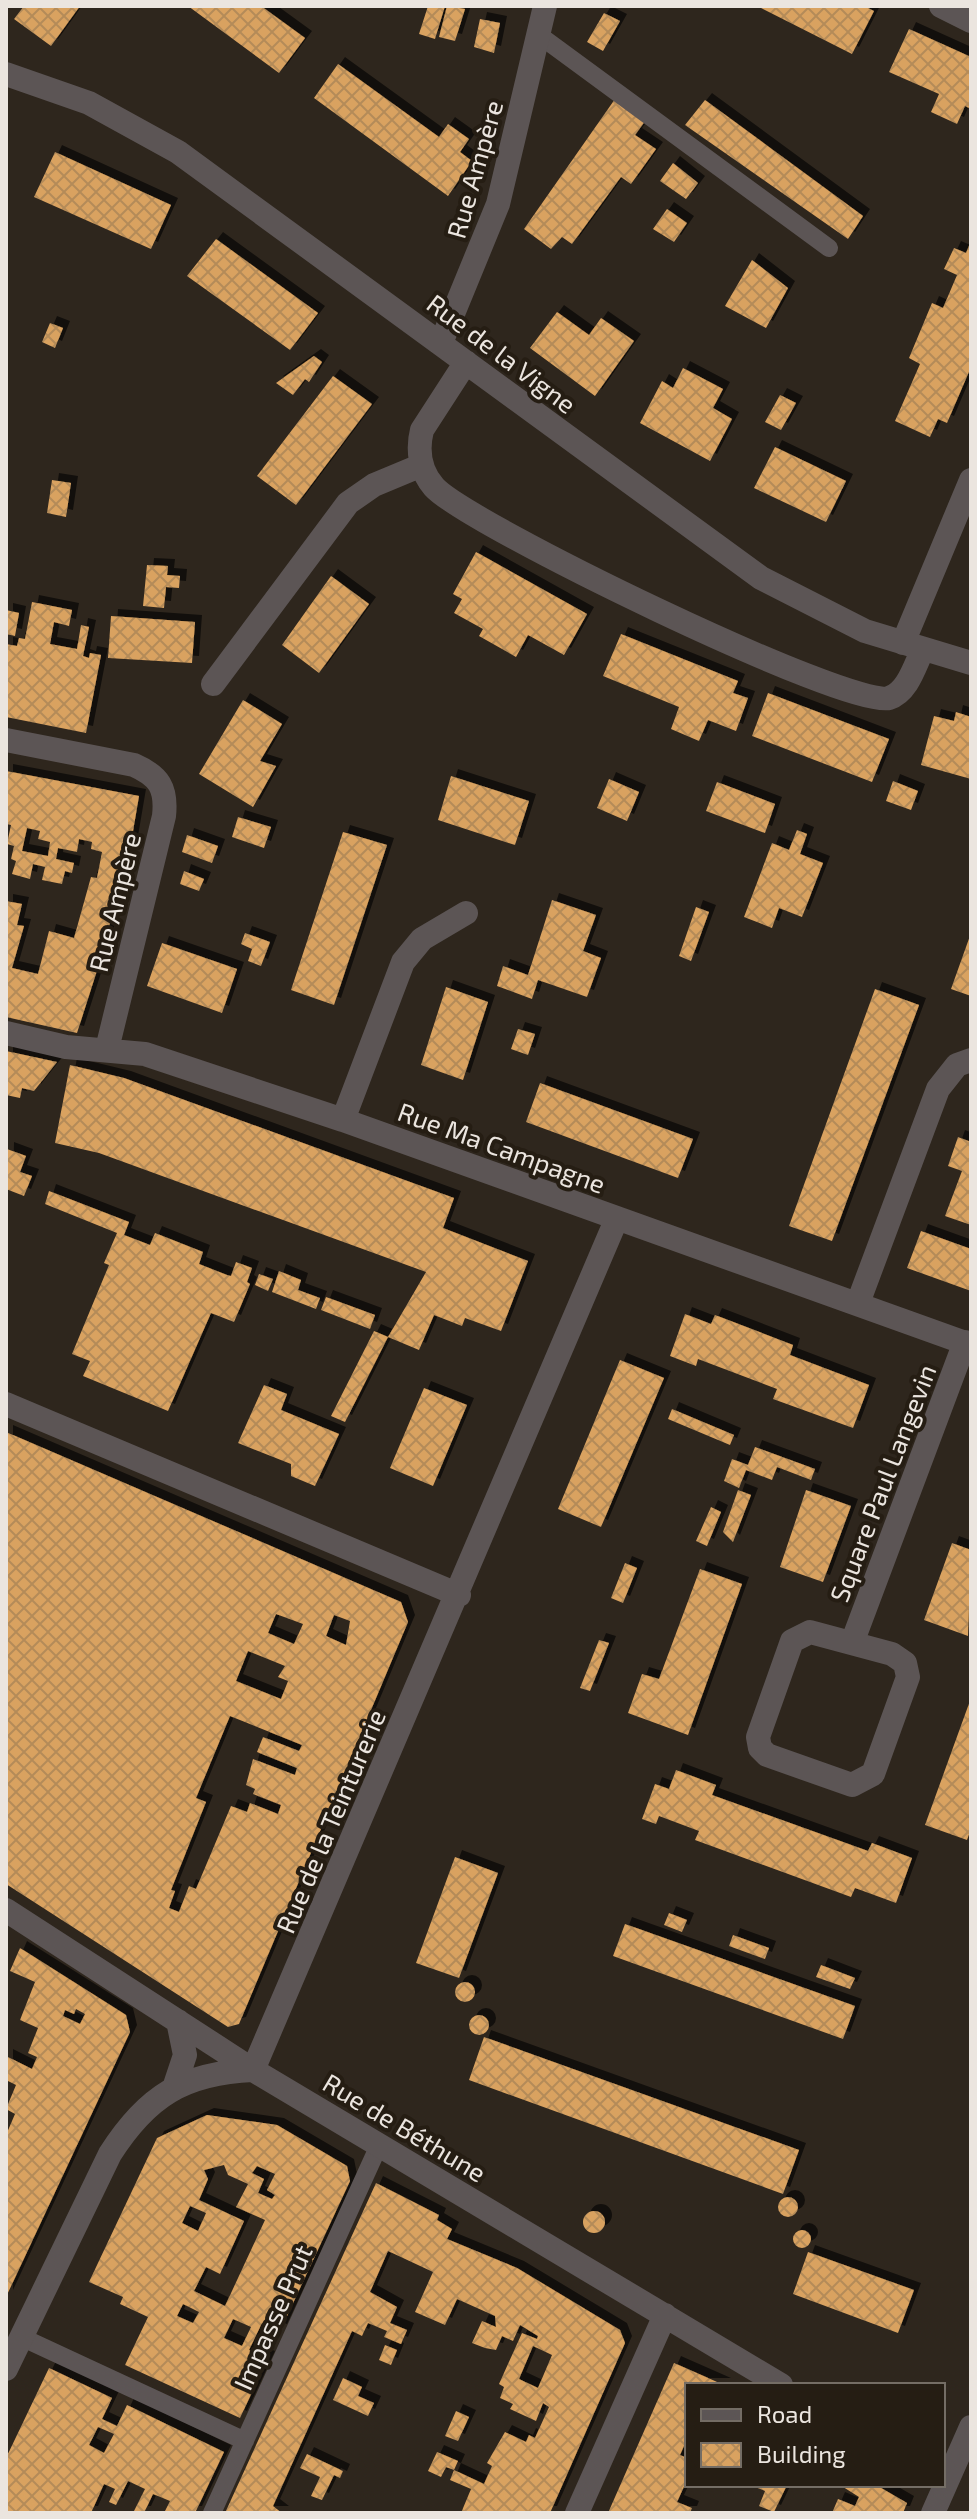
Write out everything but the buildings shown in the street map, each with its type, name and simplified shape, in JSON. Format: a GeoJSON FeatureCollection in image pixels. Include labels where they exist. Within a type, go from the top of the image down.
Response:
{"type":"FeatureCollection","features":[{"type":"Feature","properties":{"kind":"street","name":"Rue Ampère"},"geometry":{"type":"LineString","coordinates":[[441,343],[498,204],[545,6]]}},
{"type":"Feature","properties":{"kind":"street"},"geometry":{"type":"LineString","coordinates":[[941,6],[971,21]]}},
{"type":"Feature","properties":{"kind":"street","name":"Rue de la Vigne"},"geometry":{"type":"LineString","coordinates":[[6,74],[89,103],[178,152],[761,578],[836,618],[971,663]]}},
{"type":"Feature","properties":{"kind":"street"},"geometry":{"type":"LineString","coordinates":[[466,362],[422,430],[419,442],[422,465],[442,494],[511,535],[767,660],[849,690],[888,699],[908,680],[913,646],[971,480]]}},
{"type":"Feature","properties":{"kind":"street"},"geometry":{"type":"LineString","coordinates":[[213,684],[348,503],[374,485],[422,465]]}},
{"type":"Feature","properties":{"kind":"street","name":"Rue Ampère"},"geometry":{"type":"LineString","coordinates":[[6,740],[134,765],[151,773],[163,786],[166,797],[164,816],[107,1049]]}},
{"type":"Feature","properties":{"kind":"street"},"geometry":{"type":"LineString","coordinates":[[343,1120],[403,962],[422,939],[466,913]]}},
{"type":"Feature","properties":{"kind":"street","name":"Rue Ma Campagne"},"geometry":{"type":"LineString","coordinates":[[6,1033],[66,1047],[145,1054],[343,1120],[968,1344]]}},
{"type":"Feature","properties":{"kind":"street"},"geometry":{"type":"LineString","coordinates":[[858,1303],[938,1089],[957,1065],[971,1060]]}},
{"type":"Feature","properties":{"kind":"street","name":"Rue de la Teinturerie"},"geometry":{"type":"LineString","coordinates":[[253,2070],[459,1595],[617,1218]]}},
{"type":"Feature","properties":{"kind":"street","name":"Square Paul Langevin"},"geometry":{"type":"LineString","coordinates":[[852,1643],[968,1344]]}},
{"type":"Feature","properties":{"kind":"street"},"geometry":{"type":"LineString","coordinates":[[6,1404],[459,1595]]}},
{"type":"Feature","properties":{"kind":"street","name":"Square Paul Langevin"},"geometry":{"type":"LineString","coordinates":[[810,1632],[852,1643],[892,1654],[905,1663],[908,1677],[873,1774],[852,1785],[767,1755],[760,1748],[758,1737],[792,1641],[810,1632]]}},
{"type":"Feature","properties":{"kind":"street","name":"Rue de Béthune"},"geometry":{"type":"LineString","coordinates":[[6,1910],[253,2070],[778,2383]]}},
{"type":"Feature","properties":{"kind":"street"},"geometry":{"type":"LineString","coordinates":[[174,2088],[185,2055],[178,2021]]}},
{"type":"Feature","properties":{"kind":"street"},"geometry":{"type":"LineString","coordinates":[[6,2369],[110,2154],[129,2124],[149,2102],[174,2088],[226,2071],[253,2070]]}},
{"type":"Feature","properties":{"kind":"street"},"geometry":{"type":"LineString","coordinates":[[577,2513],[665,2315]]}},
{"type":"Feature","properties":{"kind":"street"},"geometry":{"type":"LineString","coordinates":[[945,2482],[971,2427]]}},
{"type":"Feature","properties":{"kind":"street"},"geometry":{"type":"LineString","coordinates":[[933,2513],[943,2487]]}},
{"type":"Feature","properties":{"kind":"lane"},"geometry":{"type":"LineString","coordinates":[[539,35],[829,248]]}},
{"type":"Feature","properties":{"kind":"lane","name":"Impasse Prut"},"geometry":{"type":"LineString","coordinates":[[212,2513],[380,2143]]}},
{"type":"Feature","properties":{"kind":"lane"},"geometry":{"type":"LineString","coordinates":[[21,2337],[245,2441]]}}]}
